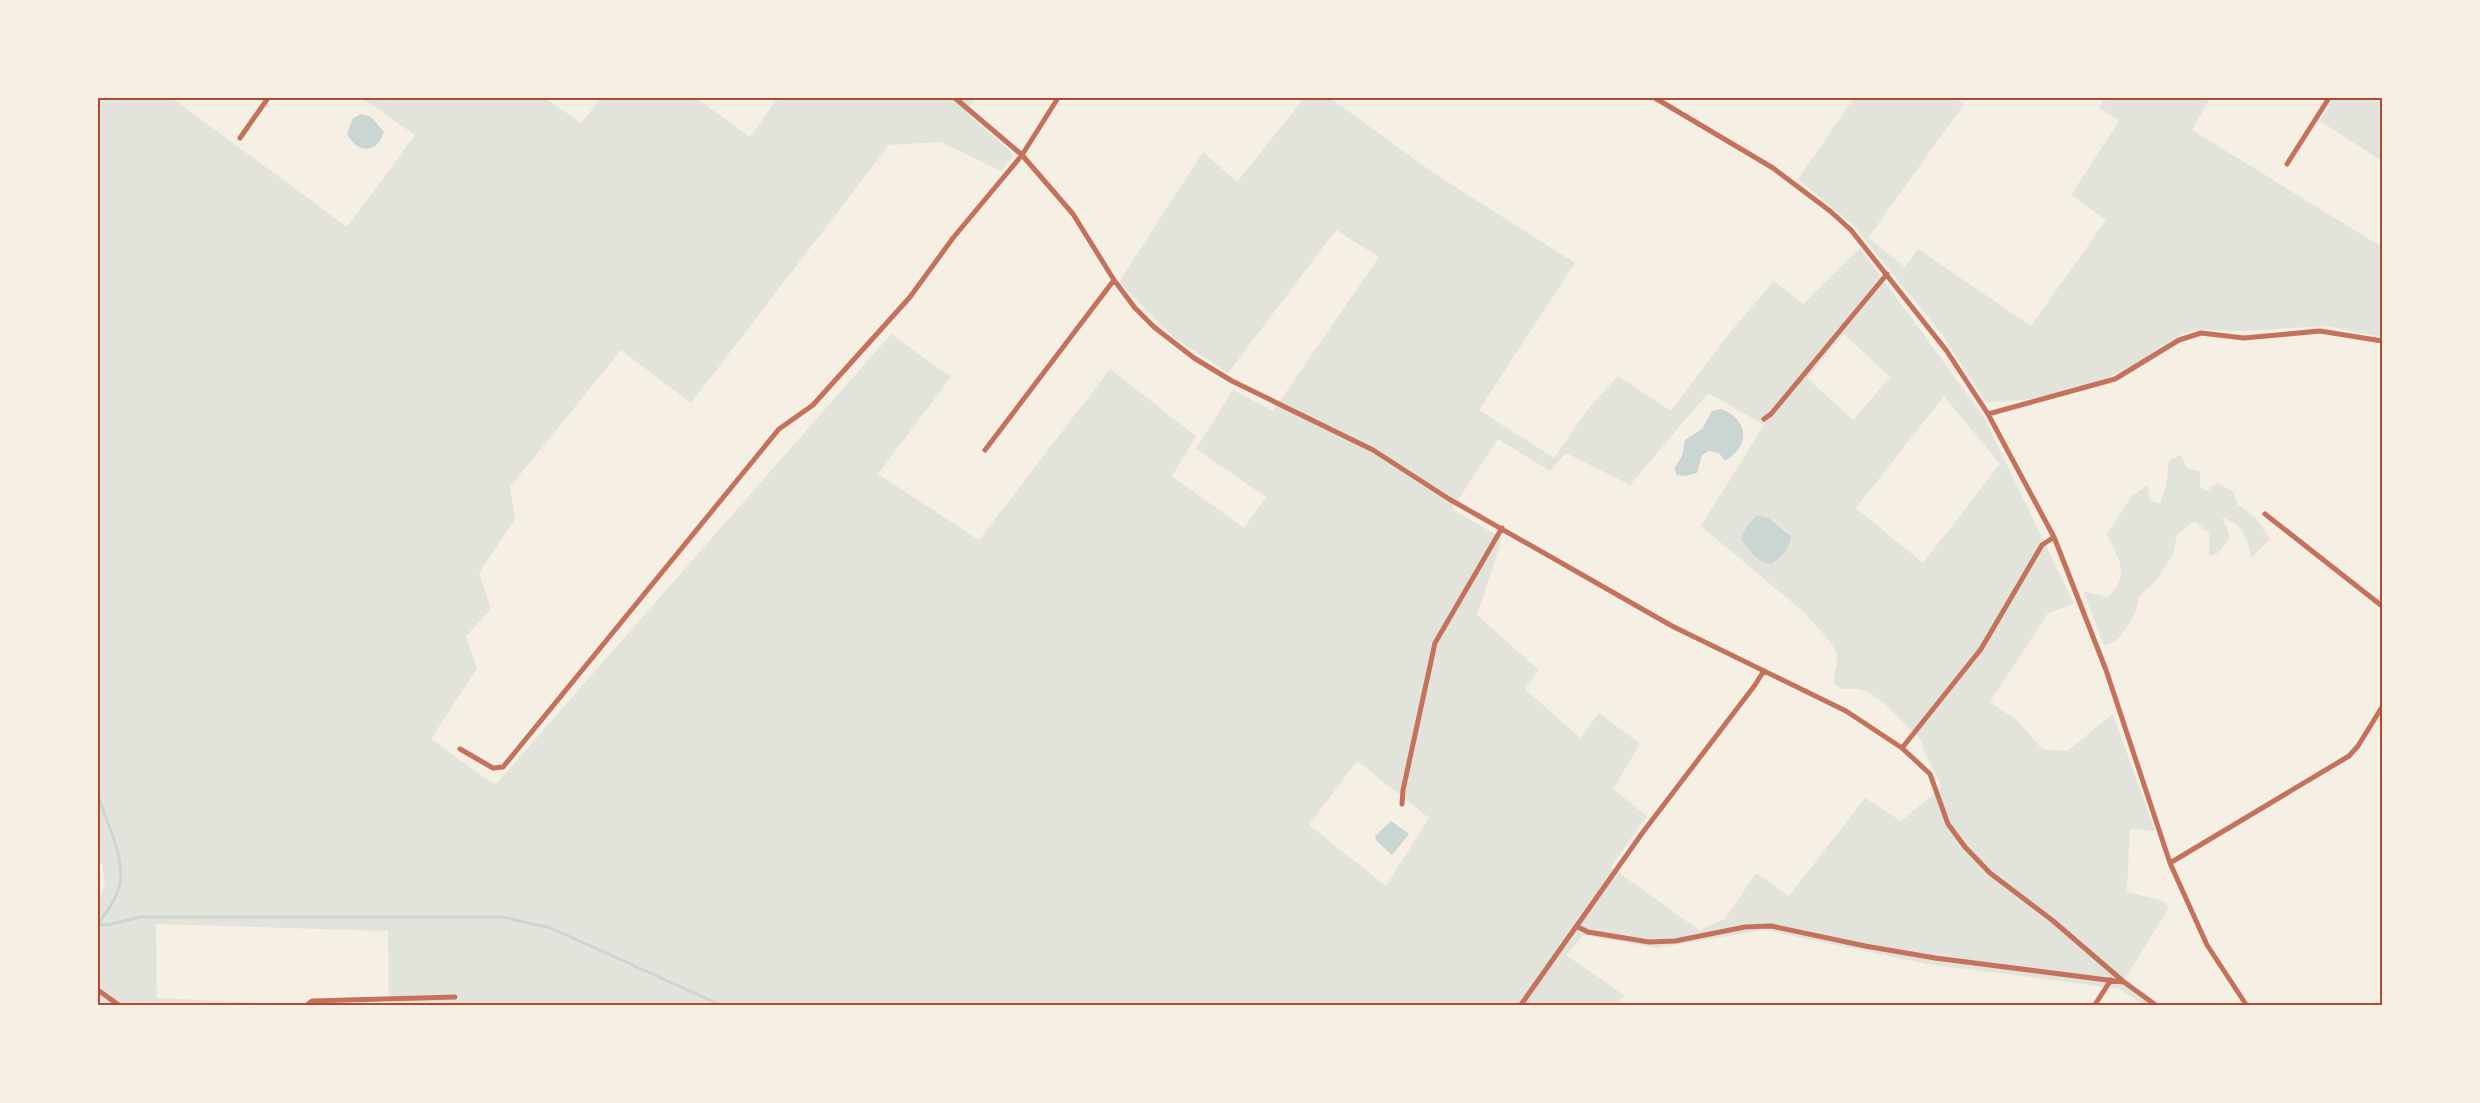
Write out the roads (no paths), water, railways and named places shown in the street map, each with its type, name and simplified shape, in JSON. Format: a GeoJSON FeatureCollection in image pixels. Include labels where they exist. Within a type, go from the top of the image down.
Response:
{"type":"FeatureCollection","features":[{"type":"Feature","properties":{"kind":"street"},"geometry":{"type":"LineString","coordinates":[[240,138],[268,98]]}},
{"type":"Feature","properties":{"kind":"street"},"geometry":{"type":"LineString","coordinates":[[955,98],[1022,155],[1073,214],[1114,280],[1136,308],[1154,327],[1194,358],[1232,381],[1373,450],[1449,500],[1502,528],[1672,627],[1846,711],[1902,748],[1930,774],[1948,824],[1965,847],[1990,873],[2052,920],[2124,982],[2157,1005]]}},
{"type":"Feature","properties":{"kind":"street"},"geometry":{"type":"LineString","coordinates":[[460,748],[493,768],[503,767],[778,429],[813,405],[910,297],[953,238],[1022,155],[1058,98]]}},
{"type":"Feature","properties":{"kind":"street"},"geometry":{"type":"LineString","coordinates":[[1655,98],[1747,152],[1805,191],[1851,230],[1946,350],[1988,414],[2054,537],[2106,670],[2170,863],[2206,945],[2247,1005]]}},
{"type":"Feature","properties":{"kind":"street"},"geometry":{"type":"LineString","coordinates":[[2287,164],[2329,98]]}},
{"type":"Feature","properties":{"kind":"street"},"geometry":{"type":"LineString","coordinates":[[1764,419],[1771,414],[1887,274]]}},
{"type":"Feature","properties":{"kind":"street"},"geometry":{"type":"LineString","coordinates":[[985,450],[1114,280]]}},
{"type":"Feature","properties":{"kind":"street"},"geometry":{"type":"LineString","coordinates":[[1988,414],[2115,379],[2180,340],[2201,333],[2244,338],[2320,330],[2382,341]]}},
{"type":"Feature","properties":{"kind":"street"},"geometry":{"type":"LineString","coordinates":[[2265,514],[2382,606]]}},
{"type":"Feature","properties":{"kind":"street"},"geometry":{"type":"LineString","coordinates":[[1402,804],[1403,790],[1435,643],[1502,528]]}},
{"type":"Feature","properties":{"kind":"street"},"geometry":{"type":"LineString","coordinates":[[1902,748],[1980,649],[2042,545],[2054,537]]}},
{"type":"Feature","properties":{"kind":"street"},"geometry":{"type":"LineString","coordinates":[[1520,1005],[1578,927],[1643,832],[1749,694],[1762,672]]}},
{"type":"Feature","properties":{"kind":"street"},"geometry":{"type":"LineString","coordinates":[[2170,863],[2349,756],[2382,707]]}},
{"type":"Feature","properties":{"kind":"street"},"geometry":{"type":"LineString","coordinates":[[1578,927],[1598,934],[1649,942],[1666,942],[1745,927],[1771,926],[1935,958],[2124,982]]}},
{"type":"Feature","properties":{"kind":"street"},"geometry":{"type":"LineString","coordinates":[[2094,1005],[2111,980]]}},
{"type":"Feature","properties":{"kind":"street"},"geometry":{"type":"LineString","coordinates":[[98,990],[120,1005]]}},
{"type":"Feature","properties":{"kind":"street"},"geometry":{"type":"LineString","coordinates":[[306,1005],[312,1001],[455,997]]}},
{"type":"Feature","properties":{"kind":"waterway"},"geometry":{"type":"LineString","coordinates":[[98,796],[110,827],[121,873],[117,894],[98,924]]}},
{"type":"Feature","properties":{"kind":"waterway"},"geometry":{"type":"LineString","coordinates":[[98,924],[108,925],[140,917],[502,917],[551,928],[723,1006]]}}]}
